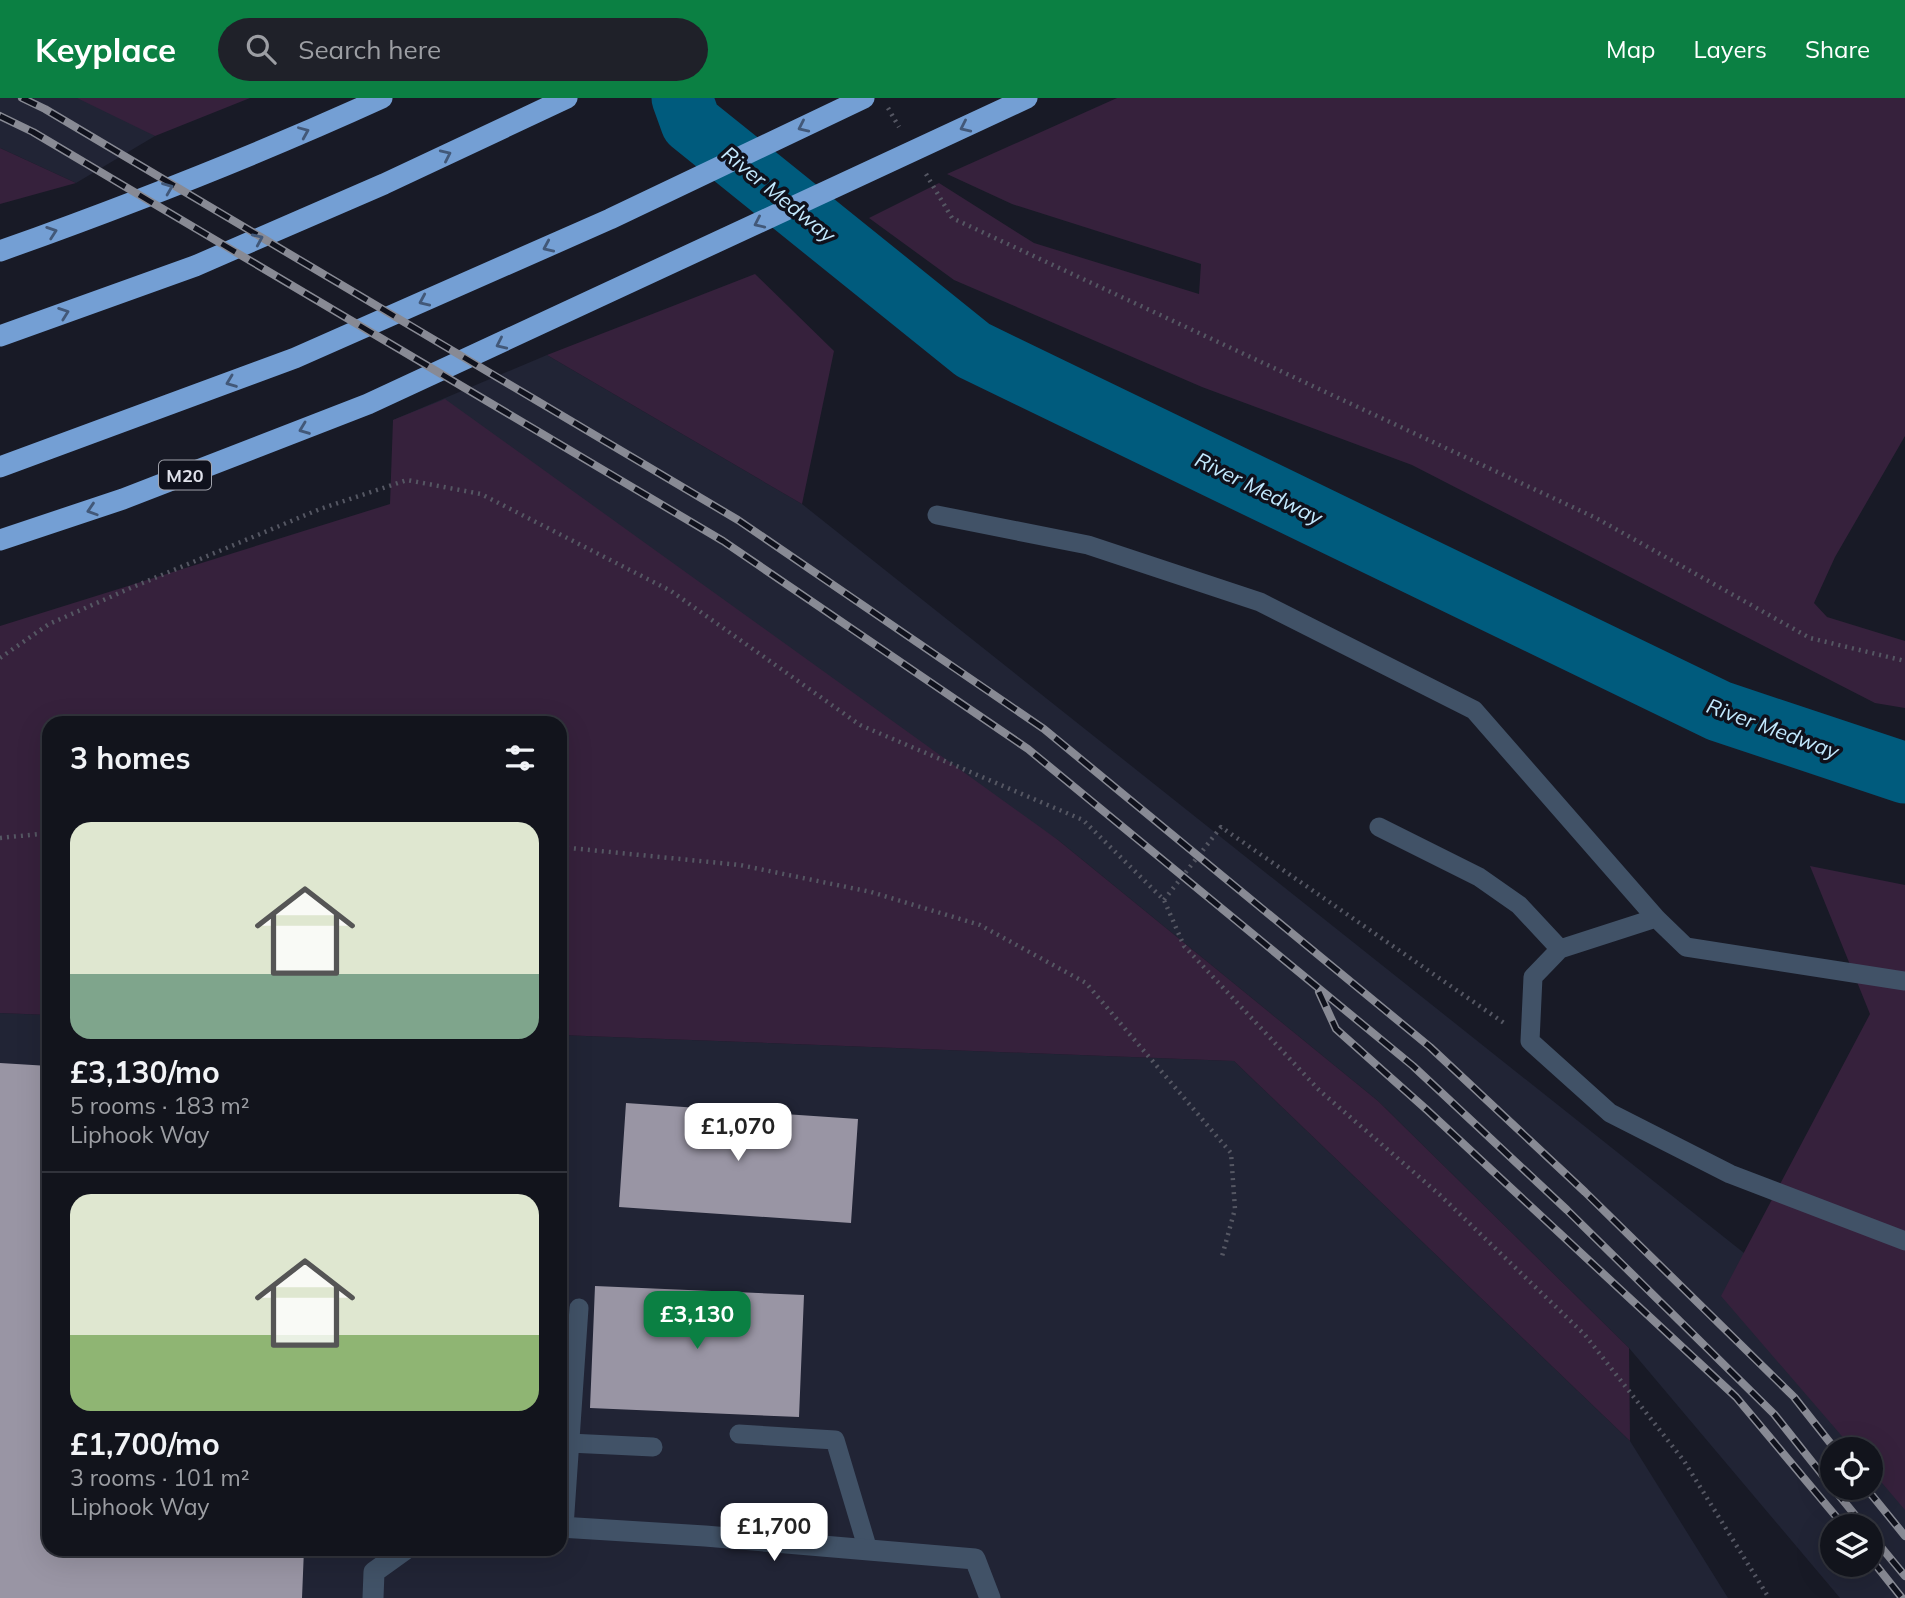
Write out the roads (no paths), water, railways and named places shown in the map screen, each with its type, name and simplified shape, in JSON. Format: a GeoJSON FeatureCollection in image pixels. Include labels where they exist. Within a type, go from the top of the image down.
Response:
{"type":"FeatureCollection","features":[{"type":"Feature","properties":{"kind":"highway"},"geometry":{"type":"LineString","coordinates":[[0,251],[104,214],[382,98]]}},
{"type":"Feature","properties":{"kind":"highway"},"geometry":{"type":"LineString","coordinates":[[0,336],[195,266],[384,184],[567,98]]}},
{"type":"Feature","properties":{"kind":"highway"},"geometry":{"type":"LineString","coordinates":[[0,467],[295,358],[610,219],[864,98]]}},
{"type":"Feature","properties":{"kind":"highway","name":"M20"},"geometry":{"type":"LineString","coordinates":[[0,540],[123,499],[368,404],[563,316],[1027,98]]}},
{"type":"Feature","properties":{"kind":"street"},"geometry":{"type":"LineString","coordinates":[[567,1527],[975,1559],[990,1598]]}},
{"type":"Feature","properties":{"kind":"street"},"geometry":{"type":"LineString","coordinates":[[373,1598],[374,1572],[396,1556]]}},
{"type":"Feature","properties":{"kind":"lane"},"geometry":{"type":"LineString","coordinates":[[937,514],[1088,545],[1260,602],[1474,710],[1656,918],[1686,947],[1905,981]]}},
{"type":"Feature","properties":{"kind":"lane"},"geometry":{"type":"LineString","coordinates":[[1379,827],[1489,884],[1519,905],[1560,949]]}},
{"type":"Feature","properties":{"kind":"lane"},"geometry":{"type":"LineString","coordinates":[[1656,918],[1560,949],[1533,977],[1530,1041],[1610,1113],[1730,1174],[1905,1241]]}},
{"type":"Feature","properties":{"kind":"lane"},"geometry":{"type":"LineString","coordinates":[[567,1467],[579,1308]]}},
{"type":"Feature","properties":{"kind":"lane"},"geometry":{"type":"LineString","coordinates":[[739,1434],[835,1440],[868,1550]]}},
{"type":"Feature","properties":{"kind":"lane"},"geometry":{"type":"LineString","coordinates":[[569,1443],[653,1447]]}},
{"type":"Feature","properties":{"kind":"waterway","name":"River Medway"},"geometry":{"type":"LineString","coordinates":[[682,98],[691,123],[973,350],[1719,711],[1905,773]]}},
{"type":"Feature","properties":{"kind":"railway"},"geometry":{"type":"LineString","coordinates":[[22,98],[45,109],[738,520],[1044,729],[1430,1047],[1585,1192],[1794,1397],[1826,1437]]}},
{"type":"Feature","properties":{"kind":"railway"},"geometry":{"type":"LineString","coordinates":[[0,116],[33,132],[723,541],[1028,749],[1413,1066],[1567,1210],[1774,1414],[1820,1472]]}},
{"type":"Feature","properties":{"kind":"railway"},"geometry":{"type":"LineString","coordinates":[[1319,992],[1336,1029],[1736,1397],[1834,1514]]}},
{"type":"Feature","properties":{"kind":"railway"},"geometry":{"type":"LineString","coordinates":[[1843,1500],[1854,1514]]}},
{"type":"Feature","properties":{"kind":"railway"},"geometry":{"type":"LineString","coordinates":[[1876,1500],[1905,1536]]}},
{"type":"Feature","properties":{"kind":"railway"},"geometry":{"type":"LineString","coordinates":[[1883,1549],[1905,1576]]}},
{"type":"Feature","properties":{"kind":"railway"},"geometry":{"type":"LineString","coordinates":[[1883,1574],[1902,1598]]}}]}
